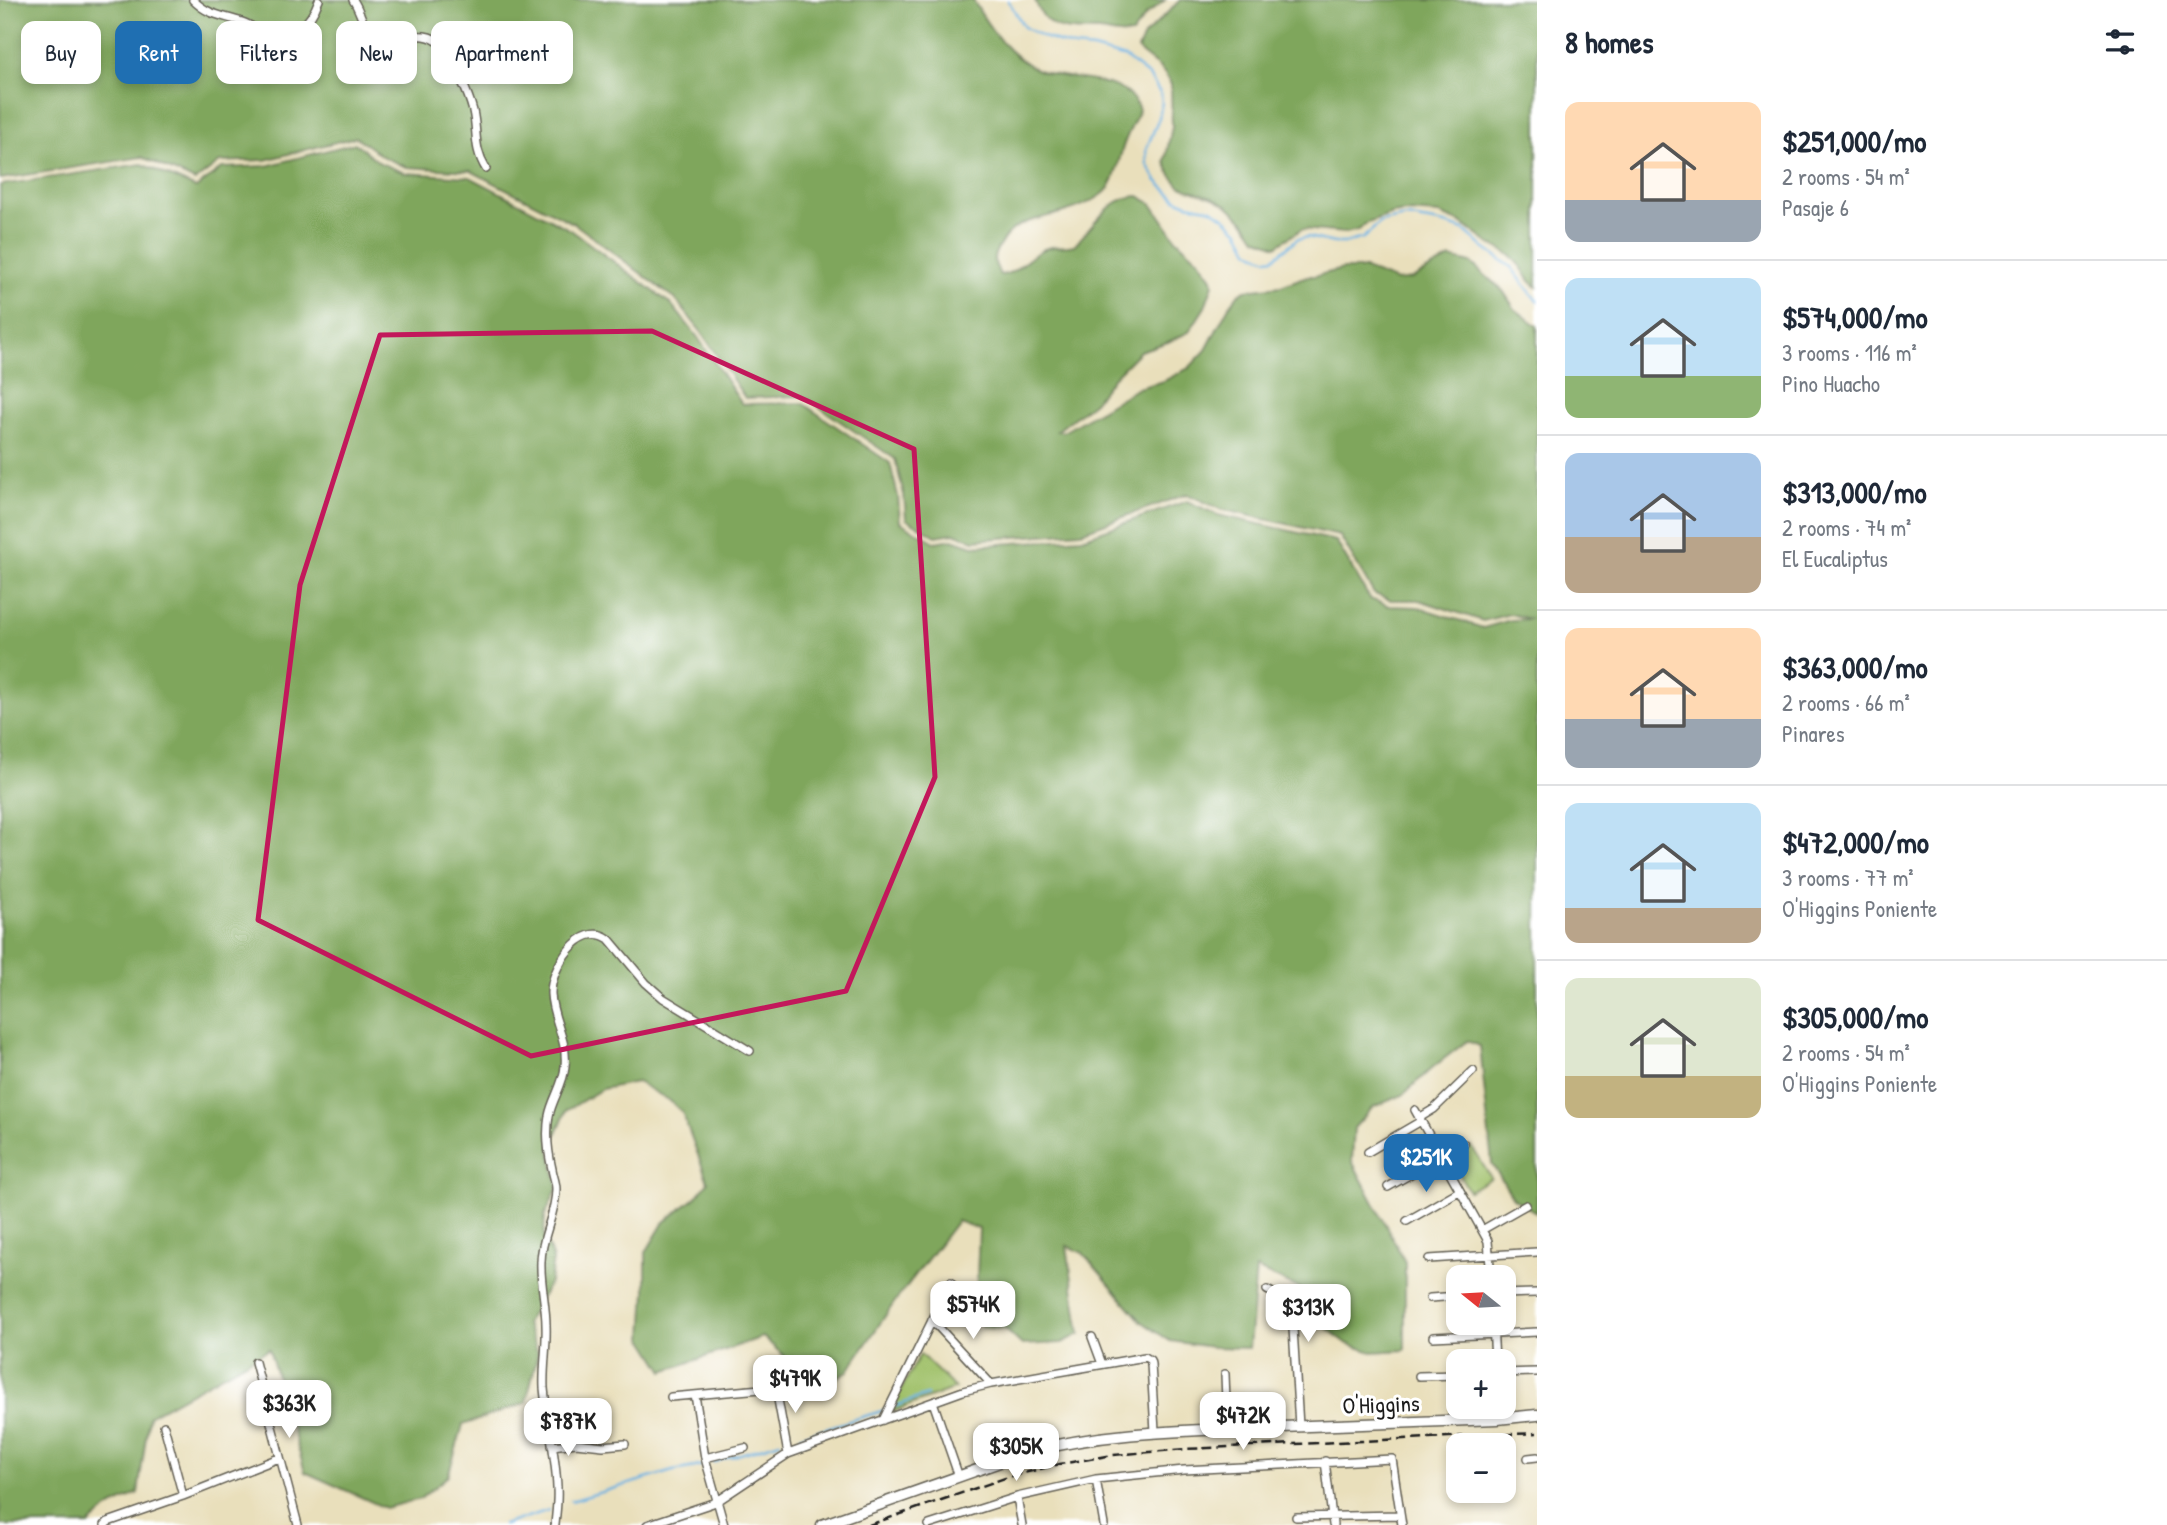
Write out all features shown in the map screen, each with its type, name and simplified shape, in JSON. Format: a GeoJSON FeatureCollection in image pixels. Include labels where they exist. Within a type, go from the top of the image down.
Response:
{"type":"FeatureCollection","features":[{"type":"Feature","properties":{"kind":"street"},"geometry":{"type":"LineString","coordinates":[[193,0],[214,15],[249,24],[269,35],[280,37],[293,34],[304,26],[313,15],[319,0]]}},
{"type":"Feature","properties":{"kind":"street"},"geometry":{"type":"LineString","coordinates":[[353,0],[365,26],[376,35],[393,38],[427,35],[443,46],[469,99],[476,147],[486,169]]}},
{"type":"Feature","properties":{"kind":"street"},"geometry":{"type":"LineString","coordinates":[[555,1525],[557,1487],[545,1399],[546,1322],[541,1257],[556,1190],[549,1154],[548,1122],[565,1068],[564,1044],[551,996],[554,975],[561,960],[583,938],[603,935],[663,998],[750,1052]]}},
{"type":"Feature","properties":{"kind":"street"},"geometry":{"type":"LineString","coordinates":[[1368,1152],[1420,1120],[1473,1070]]}},
{"type":"Feature","properties":{"kind":"street"},"geometry":{"type":"LineString","coordinates":[[1415,1110],[1488,1241],[1490,1265]]}},
{"type":"Feature","properties":{"kind":"street"},"geometry":{"type":"LineString","coordinates":[[1388,1187],[1464,1144]]}},
{"type":"Feature","properties":{"kind":"street"},"geometry":{"type":"LineString","coordinates":[[1407,1221],[1459,1191]]}},
{"type":"Feature","properties":{"kind":"street"},"geometry":{"type":"LineString","coordinates":[[1482,1230],[1526,1205]]}},
{"type":"Feature","properties":{"kind":"street"},"geometry":{"type":"LineString","coordinates":[[1429,1259],[1537,1251]]}},
{"type":"Feature","properties":{"kind":"street"},"geometry":{"type":"LineString","coordinates":[[883,1420],[951,1282]]}},
{"type":"Feature","properties":{"kind":"street"},"geometry":{"type":"LineString","coordinates":[[1267,1290],[1287,1301],[1292,1312],[1299,1426]]}},
{"type":"Feature","properties":{"kind":"street"},"geometry":{"type":"LineString","coordinates":[[1516,1294],[1537,1293]]}},
{"type":"Feature","properties":{"kind":"street"},"geometry":{"type":"LineString","coordinates":[[1430,1298],[1446,1297]]}},
{"type":"Feature","properties":{"kind":"street"},"geometry":{"type":"LineString","coordinates":[[932,1320],[991,1384]]}},
{"type":"Feature","properties":{"kind":"street"},"geometry":{"type":"LineString","coordinates":[[1516,1333],[1537,1332]]}},
{"type":"Feature","properties":{"kind":"street"},"geometry":{"type":"LineString","coordinates":[[1433,1337],[1474,1335]]}},
{"type":"Feature","properties":{"kind":"street"},"geometry":{"type":"LineString","coordinates":[[1092,1337],[1102,1364]]}},
{"type":"Feature","properties":{"kind":"street"},"geometry":{"type":"LineString","coordinates":[[647,1525],[716,1502],[788,1454],[933,1402],[991,1384],[1141,1356],[1149,1358],[1151,1362],[1155,1431]]}},
{"type":"Feature","properties":{"kind":"street"},"geometry":{"type":"LineString","coordinates":[[255,1362],[298,1525]]}},
{"type":"Feature","properties":{"kind":"street"},"geometry":{"type":"LineString","coordinates":[[1516,1373],[1537,1372]]}},
{"type":"Feature","properties":{"kind":"street"},"geometry":{"type":"LineString","coordinates":[[1225,1374],[1227,1429]]}},
{"type":"Feature","properties":{"kind":"street"},"geometry":{"type":"LineString","coordinates":[[1419,1377],[1446,1376]]}},
{"type":"Feature","properties":{"kind":"street"},"geometry":{"type":"LineString","coordinates":[[671,1397],[770,1388],[775,1390],[778,1394],[788,1454]]}},
{"type":"Feature","properties":{"kind":"street"},"geometry":{"type":"LineString","coordinates":[[695,1395],[705,1458],[724,1525]]}},
{"type":"Feature","properties":{"kind":"street"},"geometry":{"type":"LineString","coordinates":[[933,1402],[959,1477]]}},
{"type":"Feature","properties":{"kind":"street","name":"O'Higgins"},"geometry":{"type":"LineString","coordinates":[[1516,1417],[1537,1415]]}},
{"type":"Feature","properties":{"kind":"street","name":"O'Higgins"},"geometry":{"type":"LineString","coordinates":[[822,1525],[1043,1448],[1112,1436],[1155,1431],[1497,1419]]}},
{"type":"Feature","properties":{"kind":"street"},"geometry":{"type":"LineString","coordinates":[[164,1426],[183,1496]]}},
{"type":"Feature","properties":{"kind":"street"},"geometry":{"type":"LineString","coordinates":[[552,1447],[576,1443],[603,1446],[625,1444]]}},
{"type":"Feature","properties":{"kind":"street"},"geometry":{"type":"LineString","coordinates":[[705,1458],[745,1448]]}},
{"type":"Feature","properties":{"kind":"street"},"geometry":{"type":"LineString","coordinates":[[105,1525],[279,1458]]}},
{"type":"Feature","properties":{"kind":"street"},"geometry":{"type":"LineString","coordinates":[[929,1525],[946,1522],[1017,1497],[1096,1479],[1184,1470],[1392,1459],[1402,1525]]}},
{"type":"Feature","properties":{"kind":"street"},"geometry":{"type":"LineString","coordinates":[[1325,1461],[1333,1525]]}},
{"type":"Feature","properties":{"kind":"street"},"geometry":{"type":"LineString","coordinates":[[1096,1479],[1104,1525]]}},
{"type":"Feature","properties":{"kind":"street"},"geometry":{"type":"LineString","coordinates":[[1017,1497],[1022,1525]]}},
{"type":"Feature","properties":{"kind":"street"},"geometry":{"type":"LineString","coordinates":[[1296,1517],[1400,1515]]}},
{"type":"Feature","properties":{"kind":"highlighted area"},"geometry":{"type":"Polygon","coordinates":[[[652,331],[914,449],[935,777],[846,991],[531,1056],[258,920],[300,585],[380,335],[652,331]]]}},
{"type":"Feature","properties":{"kind":"green space"},"geometry":{"type":"Polygon","coordinates":[[[0,0],[973,0],[1000,40],[1027,64],[1050,74],[1095,81],[1122,90],[1132,98],[1139,110],[1108,189],[1085,204],[1019,225],[1012,230],[995,256],[1000,275],[1016,269],[1044,249],[1074,245],[1111,207],[1128,197],[1139,196],[1152,204],[1176,239],[1199,260],[1212,278],[1213,284],[1205,307],[1189,332],[1140,351],[1094,402],[1057,431],[1063,432],[1138,388],[1164,381],[1189,368],[1206,350],[1228,308],[1245,290],[1281,286],[1307,276],[1343,269],[1365,269],[1397,281],[1412,279],[1450,258],[1471,263],[1503,291],[1515,309],[1537,326],[1537,1213],[1513,1198],[1492,1164],[1480,1046],[1467,1041],[1403,1095],[1373,1107],[1354,1128],[1352,1161],[1405,1262],[1405,1350],[1372,1352],[1348,1344],[1323,1325],[1310,1293],[1256,1269],[1249,1348],[1212,1347],[1170,1341],[1141,1321],[1083,1253],[1067,1246],[1080,1334],[1062,1343],[1022,1345],[1005,1329],[981,1327],[976,1303],[979,1229],[957,1221],[894,1303],[847,1372],[837,1378],[796,1367],[763,1337],[664,1371],[643,1338],[646,1252],[664,1222],[696,1197],[708,1182],[682,1112],[669,1100],[637,1082],[602,1089],[566,1111],[550,1149],[558,1187],[545,1215],[544,1235],[553,1259],[550,1282],[526,1324],[538,1353],[526,1403],[463,1425],[448,1476],[420,1499],[385,1508],[305,1472],[269,1349],[149,1416],[138,1493],[107,1509],[89,1525],[0,1525],[0,185],[142,164],[196,188],[222,168],[266,166],[355,143],[380,163],[405,173],[470,177],[571,230],[671,304],[697,336],[742,404],[802,403],[890,463],[898,496],[900,522],[935,542],[953,539],[973,546],[1082,538],[1187,501],[1218,515],[1336,541],[1370,599],[1389,606],[1418,607],[1483,628],[1511,620],[1530,619],[1510,614],[1483,621],[1419,600],[1390,600],[1374,594],[1340,536],[1220,509],[1187,494],[1081,532],[974,540],[954,533],[936,536],[906,519],[904,495],[895,459],[803,396],[745,398],[702,333],[675,299],[575,224],[471,171],[406,167],[383,157],[356,137],[265,160],[220,162],[195,181],[142,157],[0,179],[0,0]]]}},
{"type":"Feature","properties":{"kind":"green space"},"geometry":{"type":"Polygon","coordinates":[[[1035,0],[1165,0],[1146,15],[1132,34],[1124,35],[1060,28],[1046,19],[1035,0]]]}},
{"type":"Feature","properties":{"kind":"green space"},"geometry":{"type":"Polygon","coordinates":[[[1180,0],[1537,0],[1537,287],[1510,255],[1461,223],[1439,214],[1392,214],[1365,224],[1359,230],[1345,233],[1302,229],[1276,246],[1256,238],[1244,221],[1227,205],[1180,186],[1165,162],[1172,126],[1171,85],[1160,68],[1138,49],[1144,36],[1180,0]]]}},
{"type":"Feature","properties":{"kind":"green space"},"geometry":{"type":"Polygon","coordinates":[[[1472,1147],[1491,1178],[1469,1191],[1451,1159],[1472,1147]]]}},
{"type":"Feature","properties":{"kind":"green space"},"geometry":{"type":"Polygon","coordinates":[[[920,1354],[955,1388],[892,1412],[891,1409],[920,1354]]]}},
{"type":"Feature","properties":{"kind":"waterway"},"geometry":{"type":"LineString","coordinates":[[1008,0],[1024,27],[1043,37],[1074,47],[1126,58],[1149,76],[1161,94],[1162,102],[1159,118],[1146,150],[1147,164],[1157,181],[1176,199],[1212,209],[1225,218],[1239,231],[1249,250],[1255,254],[1268,259],[1274,258],[1297,239],[1308,237],[1345,243],[1363,238],[1381,222],[1406,217],[1464,230],[1511,267],[1537,301]]}},
{"type":"Feature","properties":{"kind":"waterway"},"geometry":{"type":"LineString","coordinates":[[896,1406],[927,1395]]}},
{"type":"Feature","properties":{"kind":"waterway"},"geometry":{"type":"LineString","coordinates":[[800,1436],[885,1410]]}},
{"type":"Feature","properties":{"kind":"waterway"},"geometry":{"type":"LineString","coordinates":[[714,1462],[780,1442]]}},
{"type":"Feature","properties":{"kind":"waterway"},"geometry":{"type":"LineString","coordinates":[[571,1501],[673,1471],[701,1466]]}},
{"type":"Feature","properties":{"kind":"waterway"},"geometry":{"type":"LineString","coordinates":[[503,1525],[549,1510]]}},
{"type":"Feature","properties":{"kind":"railway"},"geometry":{"type":"LineString","coordinates":[[869,1525],[1008,1477],[1113,1455],[1185,1449],[1537,1433]]}}]}
